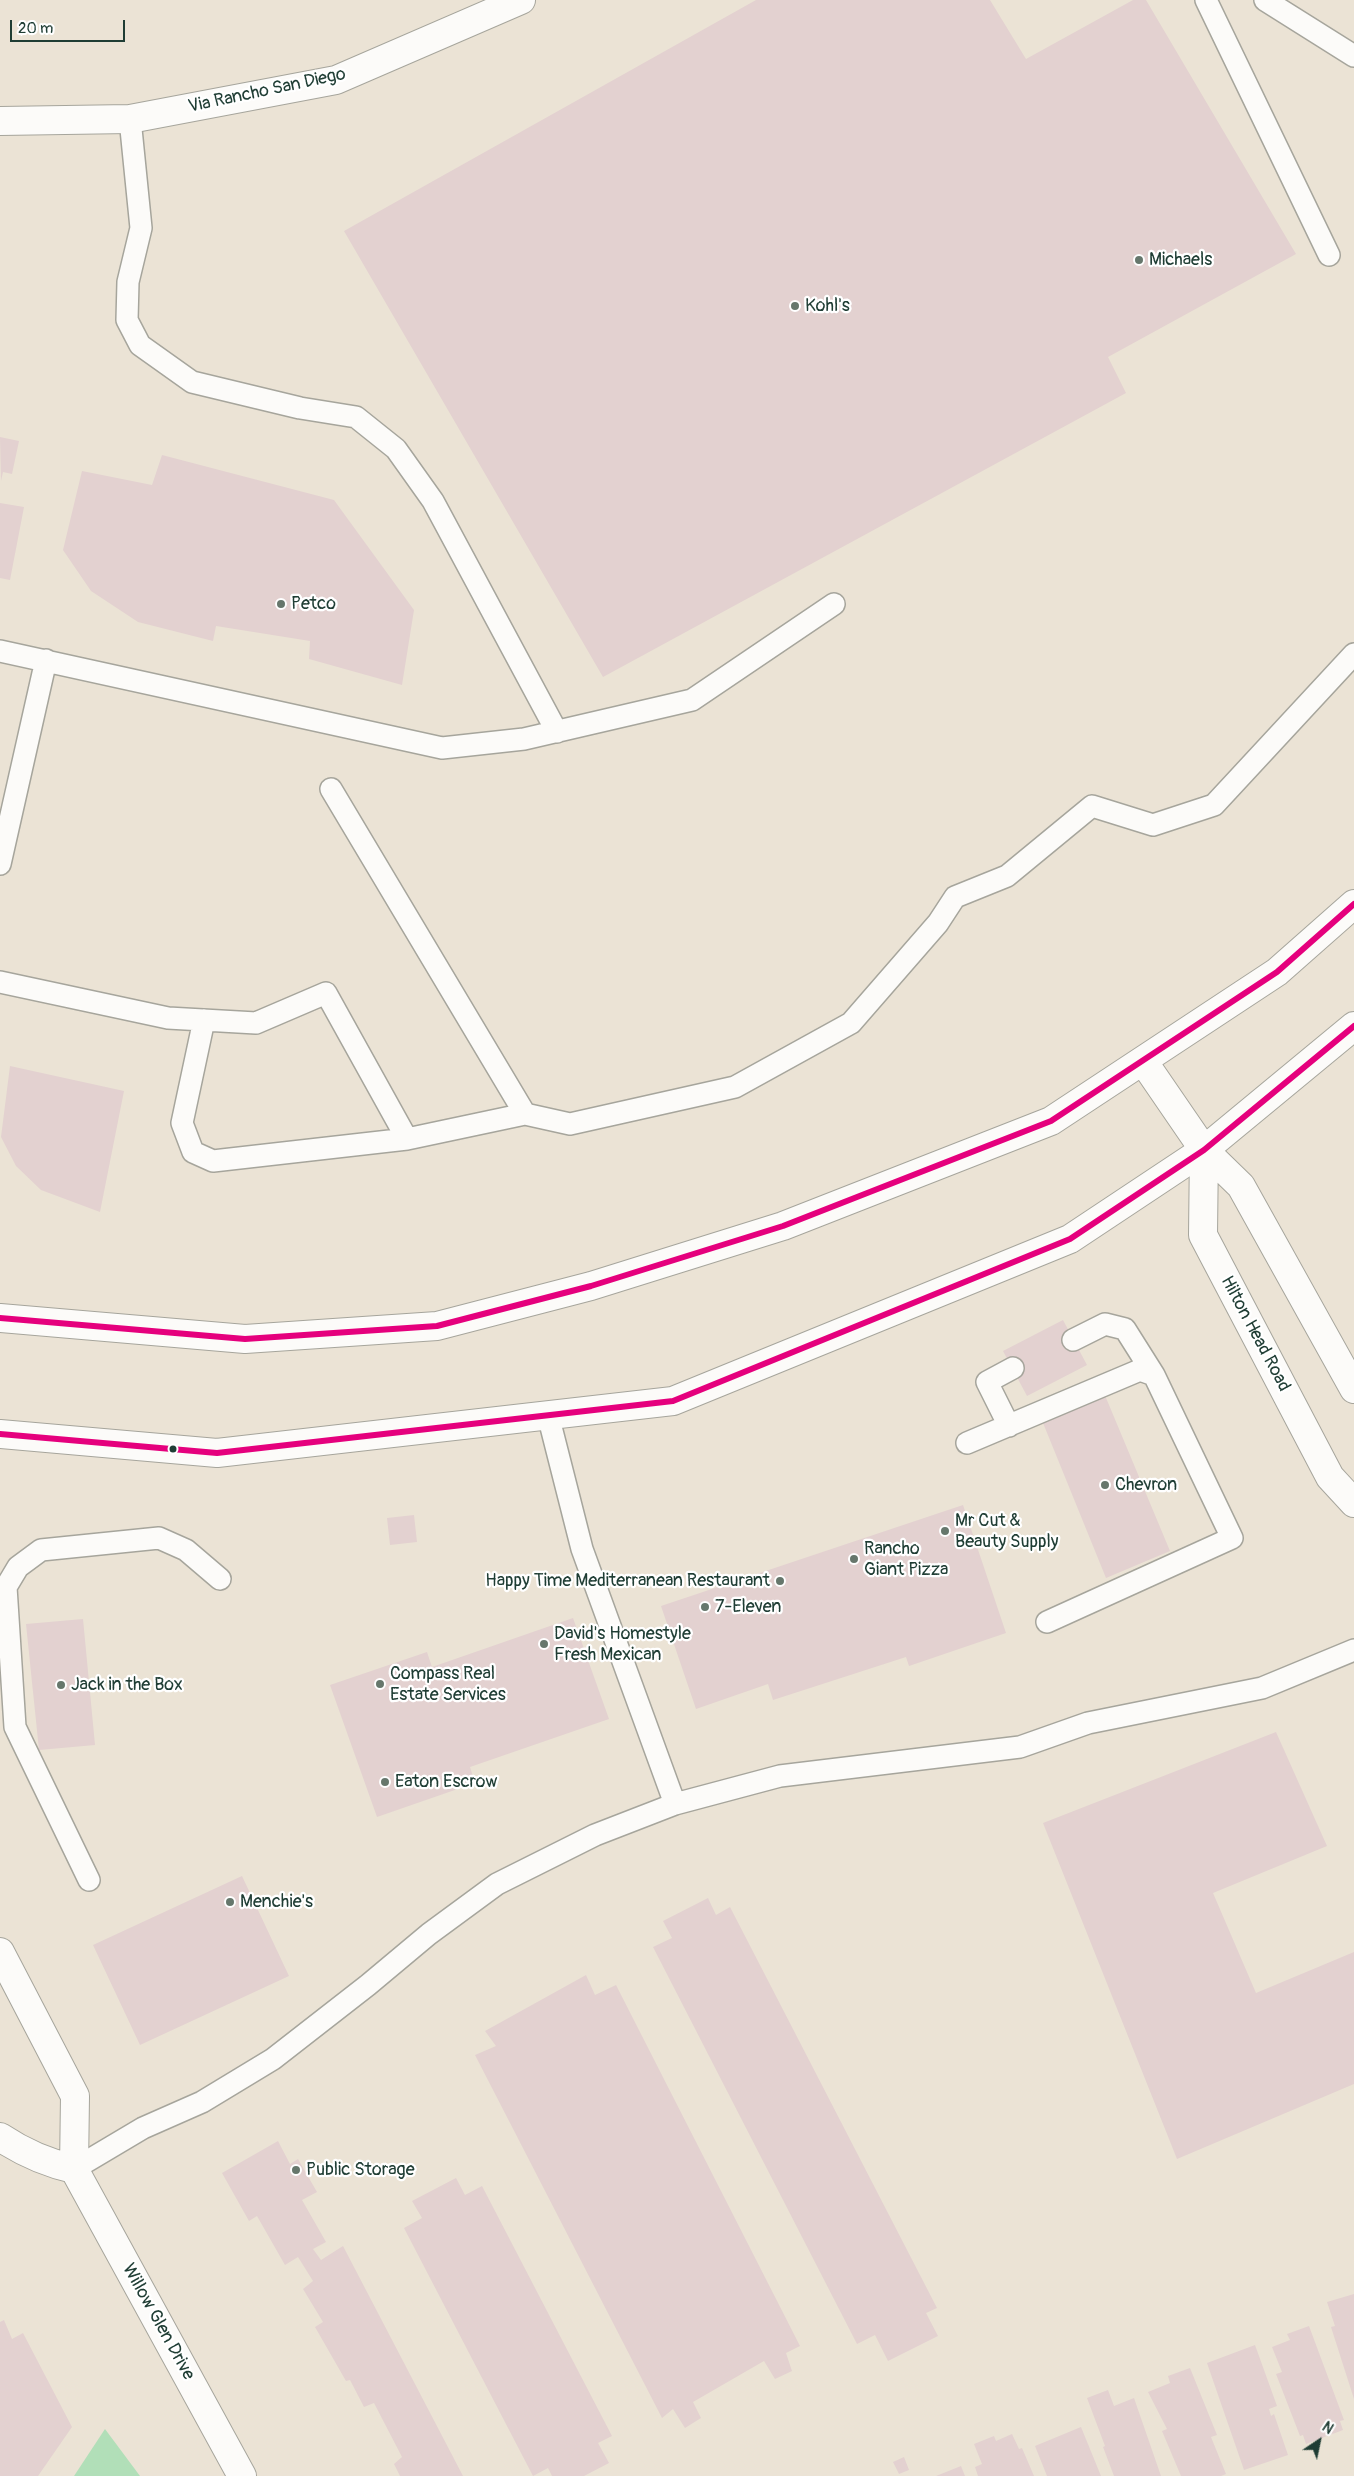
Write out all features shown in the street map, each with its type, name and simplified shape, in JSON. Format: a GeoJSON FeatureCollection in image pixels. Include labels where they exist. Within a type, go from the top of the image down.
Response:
{"type":"FeatureCollection","features":[{"type":"Feature","properties":{"kind":"main road","name":"Via Rancho San Diego"},"geometry":{"type":"LineString","coordinates":[[0,120],[130,119],[336,80],[521,0]]}},
{"type":"Feature","properties":{"kind":"main road"},"geometry":{"type":"LineString","coordinates":[[0,1318],[245,1339],[437,1326],[591,1286],[783,1226],[1051,1121],[1277,972],[1354,904]]}},
{"type":"Feature","properties":{"kind":"main road"},"geometry":{"type":"LineString","coordinates":[[0,1434],[218,1453],[674,1401],[1070,1240],[1204,1150],[1354,1026]]}},
{"type":"Feature","properties":{"kind":"main road"},"geometry":{"type":"LineString","coordinates":[[1143,1061],[1204,1150],[1241,1186],[1354,1389]]}},
{"type":"Feature","properties":{"kind":"main road","name":"Hilton Head Road"},"geometry":{"type":"LineString","coordinates":[[1204,1150],[1203,1235],[1330,1477],[1354,1504]]}},
{"type":"Feature","properties":{"kind":"main road"},"geometry":{"type":"LineString","coordinates":[[0,1952],[76,2096],[74,2169],[50,2164],[33,2157],[0,2137]]}},
{"type":"Feature","properties":{"kind":"main road","name":"Willow Glen Drive"},"geometry":{"type":"LineString","coordinates":[[74,2169],[242,2476]]}},
{"type":"Feature","properties":{"kind":"lane"},"geometry":{"type":"LineString","coordinates":[[1206,0],[1328,255]]}},
{"type":"Feature","properties":{"kind":"lane"},"geometry":{"type":"LineString","coordinates":[[1265,0],[1354,56]]}},
{"type":"Feature","properties":{"kind":"lane"},"geometry":{"type":"LineString","coordinates":[[130,119],[141,228],[128,282],[127,320],[140,345],[192,382],[300,408],[356,417],[396,449],[433,501],[557,732]]}},
{"type":"Feature","properties":{"kind":"lane"},"geometry":{"type":"LineString","coordinates":[[0,651],[442,748],[524,739],[692,700],[834,604]]}},
{"type":"Feature","properties":{"kind":"lane"},"geometry":{"type":"LineString","coordinates":[[204,1020],[182,1123],[194,1152],[213,1161],[407,1139],[525,1114],[570,1124],[735,1087],[851,1023],[938,923],[955,897],[1007,876],[1092,806],[1153,825],[1214,805],[1354,654]]}},
{"type":"Feature","properties":{"kind":"lane"},"geometry":{"type":"LineString","coordinates":[[0,864],[46,660]]}},
{"type":"Feature","properties":{"kind":"lane"},"geometry":{"type":"LineString","coordinates":[[331,789],[525,1114]]}},
{"type":"Feature","properties":{"kind":"lane"},"geometry":{"type":"LineString","coordinates":[[0,982],[168,1018],[256,1023],[326,993],[407,1139]]}},
{"type":"Feature","properties":{"kind":"lane"},"geometry":{"type":"LineString","coordinates":[[1047,1622],[1232,1538],[1154,1375],[1126,1329],[1105,1324],[1073,1340]]}},
{"type":"Feature","properties":{"kind":"lane"},"geometry":{"type":"LineString","coordinates":[[1009,1426],[986,1382],[1013,1368]]}},
{"type":"Feature","properties":{"kind":"lane"},"geometry":{"type":"LineString","coordinates":[[968,1443],[1140,1370],[1154,1375]]}},
{"type":"Feature","properties":{"kind":"lane"},"geometry":{"type":"LineString","coordinates":[[548,1415],[582,1549],[675,1804]]}},
{"type":"Feature","properties":{"kind":"lane"},"geometry":{"type":"LineString","coordinates":[[89,1880],[16,1727],[6,1587],[18,1567],[41,1550],[159,1538],[186,1550],[220,1579]]}},
{"type":"Feature","properties":{"kind":"lane"},"geometry":{"type":"LineString","coordinates":[[74,2169],[143,2128],[202,2102],[273,2059],[368,1985],[429,1934],[497,1884],[595,1835],[675,1804],[780,1776],[1020,1747],[1088,1723],[1262,1688],[1354,1650]]}},
{"type":"Feature","properties":{"kind":"green space"},"geometry":{"type":"Polygon","coordinates":[[[105,2429],[140,2476],[74,2476],[105,2429]]]}},
{"type":"Feature","properties":{"kind":"building","name":"Kohl's"},"geometry":{"type":"Polygon","coordinates":[[[756,0],[990,0],[1026,59],[1133,0],[1146,0],[1296,254],[1108,357],[1126,393],[603,677],[344,231],[756,0]]]}},
{"type":"Feature","properties":{"kind":"building"},"geometry":{"type":"Polygon","coordinates":[[[0,437],[19,441],[12,474],[3,472],[1,481],[0,437]]]}},
{"type":"Feature","properties":{"kind":"building"},"geometry":{"type":"Polygon","coordinates":[[[162,455],[334,500],[414,610],[402,685],[309,659],[310,641],[216,626],[213,641],[138,622],[91,591],[63,550],[82,471],[152,485],[162,455]]]}},
{"type":"Feature","properties":{"kind":"building"},"geometry":{"type":"Polygon","coordinates":[[[0,503],[24,507],[10,580],[0,578],[0,503]]]}},
{"type":"Feature","properties":{"kind":"building"},"geometry":{"type":"Polygon","coordinates":[[[10,1066],[124,1091],[100,1212],[41,1190],[16,1166],[1,1137],[10,1066]]]}},
{"type":"Feature","properties":{"kind":"building"},"geometry":{"type":"Polygon","coordinates":[[[1063,1320],[1087,1365],[1027,1396],[1003,1351],[1063,1320]]]}},
{"type":"Feature","properties":{"kind":"building","name":"Chevron"},"geometry":{"type":"Polygon","coordinates":[[[1104,1393],[1170,1551],[1106,1578],[1041,1418],[1104,1393]]]}},
{"type":"Feature","properties":{"kind":"building"},"geometry":{"type":"Polygon","coordinates":[[[963,1505],[1006,1633],[909,1666],[906,1657],[773,1700],[768,1684],[696,1709],[661,1606],[963,1505]]]}},
{"type":"Feature","properties":{"kind":"building"},"geometry":{"type":"Polygon","coordinates":[[[414,1515],[417,1542],[390,1545],[387,1518],[414,1515]]]}},
{"type":"Feature","properties":{"kind":"building"},"geometry":{"type":"Polygon","coordinates":[[[573,1618],[609,1719],[470,1767],[475,1783],[377,1817],[330,1685],[427,1652],[432,1667],[573,1618]]]}},
{"type":"Feature","properties":{"kind":"building","name":"Jack in the Box"},"geometry":{"type":"Polygon","coordinates":[[[83,1619],[95,1745],[39,1750],[26,1624],[83,1619]]]}},
{"type":"Feature","properties":{"kind":"building"},"geometry":{"type":"Polygon","coordinates":[[[1276,1732],[1327,1846],[1213,1893],[1256,1993],[1354,1952],[1354,2084],[1177,2159],[1043,1823],[1276,1732]]]}},
{"type":"Feature","properties":{"kind":"building"},"geometry":{"type":"Polygon","coordinates":[[[242,1876],[289,1976],[140,2045],[93,1945],[242,1876]]]}},
{"type":"Feature","properties":{"kind":"building"},"geometry":{"type":"Polygon","coordinates":[[[708,1898],[716,1915],[730,1907],[937,2308],[926,2313],[938,2336],[888,2361],[875,2335],[857,2344],[653,1947],[672,1938],[663,1921],[708,1898]]]}},
{"type":"Feature","properties":{"kind":"building"},"geometry":{"type":"Polygon","coordinates":[[[586,1975],[595,1995],[616,1985],[800,2346],[786,2353],[792,2371],[775,2379],[764,2361],[693,2402],[701,2418],[685,2428],[673,2409],[662,2418],[475,2055],[496,2046],[485,2031],[586,1975]]]}},
{"type":"Feature","properties":{"kind":"building"},"geometry":{"type":"Polygon","coordinates":[[[278,2141],[290,2164],[298,2159],[317,2192],[302,2200],[326,2242],[313,2249],[321,2260],[343,2246],[463,2476],[400,2476],[394,2464],[402,2457],[374,2403],[364,2407],[350,2380],[346,2381],[315,2327],[323,2322],[303,2289],[313,2281],[298,2257],[285,2265],[257,2216],[249,2221],[222,2173],[278,2141]]]}},
{"type":"Feature","properties":{"kind":"building"},"geometry":{"type":"Polygon","coordinates":[[[456,2178],[465,2195],[482,2186],[612,2436],[598,2443],[609,2463],[584,2476],[552,2476],[548,2468],[533,2476],[404,2228],[422,2218],[412,2201],[456,2178]]]}},
{"type":"Feature","properties":{"kind":"building"},"geometry":{"type":"Polygon","coordinates":[[[1354,2294],[1354,2399],[1331,2327],[1335,2326],[1327,2302],[1354,2294]]]}},
{"type":"Feature","properties":{"kind":"building"},"geometry":{"type":"Polygon","coordinates":[[[4,2320],[12,2339],[23,2333],[72,2427],[38,2476],[0,2476],[0,2322],[4,2320]]]}},
{"type":"Feature","properties":{"kind":"building"},"geometry":{"type":"Polygon","coordinates":[[[1309,2326],[1344,2420],[1340,2421],[1343,2430],[1306,2444],[1303,2435],[1300,2436],[1276,2374],[1282,2372],[1272,2347],[1290,2340],[1287,2334],[1309,2326]]]}},
{"type":"Feature","properties":{"kind":"building"},"geometry":{"type":"Polygon","coordinates":[[[1255,2345],[1277,2406],[1269,2409],[1271,2416],[1274,2414],[1288,2455],[1244,2470],[1207,2363],[1255,2345]]]}},
{"type":"Feature","properties":{"kind":"building"},"geometry":{"type":"Polygon","coordinates":[[[1190,2368],[1217,2435],[1211,2437],[1226,2474],[1221,2476],[1181,2476],[1162,2431],[1167,2429],[1148,2392],[1170,2383],[1168,2376],[1190,2368]]]}},
{"type":"Feature","properties":{"kind":"building"},"geometry":{"type":"Polygon","coordinates":[[[1108,2390],[1114,2406],[1134,2398],[1161,2476],[1114,2476],[1087,2398],[1108,2390]]]}},
{"type":"Feature","properties":{"kind":"building"},"geometry":{"type":"Polygon","coordinates":[[[1081,2427],[1101,2476],[1047,2476],[1035,2446],[1081,2427]]]}},
{"type":"Feature","properties":{"kind":"building"},"geometry":{"type":"Polygon","coordinates":[[[1012,2434],[1019,2449],[1022,2448],[1034,2476],[978,2476],[975,2467],[982,2464],[974,2444],[994,2436],[996,2441],[1012,2434]]]}},
{"type":"Feature","properties":{"kind":"building"},"geometry":{"type":"Polygon","coordinates":[[[904,2457],[909,2470],[899,2474],[893,2462],[904,2457]]]}},
{"type":"Feature","properties":{"kind":"building"},"geometry":{"type":"Polygon","coordinates":[[[961,2466],[965,2476],[936,2476],[961,2466]]]}},
{"type":"Feature","properties":{"kind":"transit line"},"geometry":{"type":"LineString","coordinates":[[0,1318],[245,1339],[437,1326],[591,1286],[783,1226],[1051,1121],[1277,972],[1354,904]]}},
{"type":"Feature","properties":{"kind":"transit line"},"geometry":{"type":"LineString","coordinates":[[0,1434],[217,1453],[673,1401],[1070,1239],[1204,1150],[1354,1026]]}},
{"type":"Feature","properties":{"kind":"place","name":"Michaels"},"geometry":{"type":"Point","coordinates":[1139,260]}},
{"type":"Feature","properties":{"kind":"place","name":"Kohl's"},"geometry":{"type":"Point","coordinates":[795,306]}},
{"type":"Feature","properties":{"kind":"place","name":"Petco"},"geometry":{"type":"Point","coordinates":[281,604]}},
{"type":"Feature","properties":{"kind":"place","name":"Chevron"},"geometry":{"type":"Point","coordinates":[1105,1485]}},
{"type":"Feature","properties":{"kind":"place","name":"Mr Cut & Beauty Supply"},"geometry":{"type":"Point","coordinates":[945,1531]}},
{"type":"Feature","properties":{"kind":"place","name":"Rancho Giant Pizza"},"geometry":{"type":"Point","coordinates":[854,1559]}},
{"type":"Feature","properties":{"kind":"place","name":"Happy Time Mediterranean Restaurant"},"geometry":{"type":"Point","coordinates":[780,1581]}},
{"type":"Feature","properties":{"kind":"place","name":"7-Eleven"},"geometry":{"type":"Point","coordinates":[705,1607]}},
{"type":"Feature","properties":{"kind":"place","name":"David's Homestyle Fresh Mexican"},"geometry":{"type":"Point","coordinates":[544,1644]}},
{"type":"Feature","properties":{"kind":"place","name":"Compass Real Estate Services"},"geometry":{"type":"Point","coordinates":[380,1684]}},
{"type":"Feature","properties":{"kind":"place","name":"Jack in the Box"},"geometry":{"type":"Point","coordinates":[61,1685]}},
{"type":"Feature","properties":{"kind":"place","name":"Eaton Escrow"},"geometry":{"type":"Point","coordinates":[385,1782]}},
{"type":"Feature","properties":{"kind":"place","name":"Menchie's"},"geometry":{"type":"Point","coordinates":[230,1902]}},
{"type":"Feature","properties":{"kind":"place","name":"Public Storage"},"geometry":{"type":"Point","coordinates":[296,2170]}}]}
